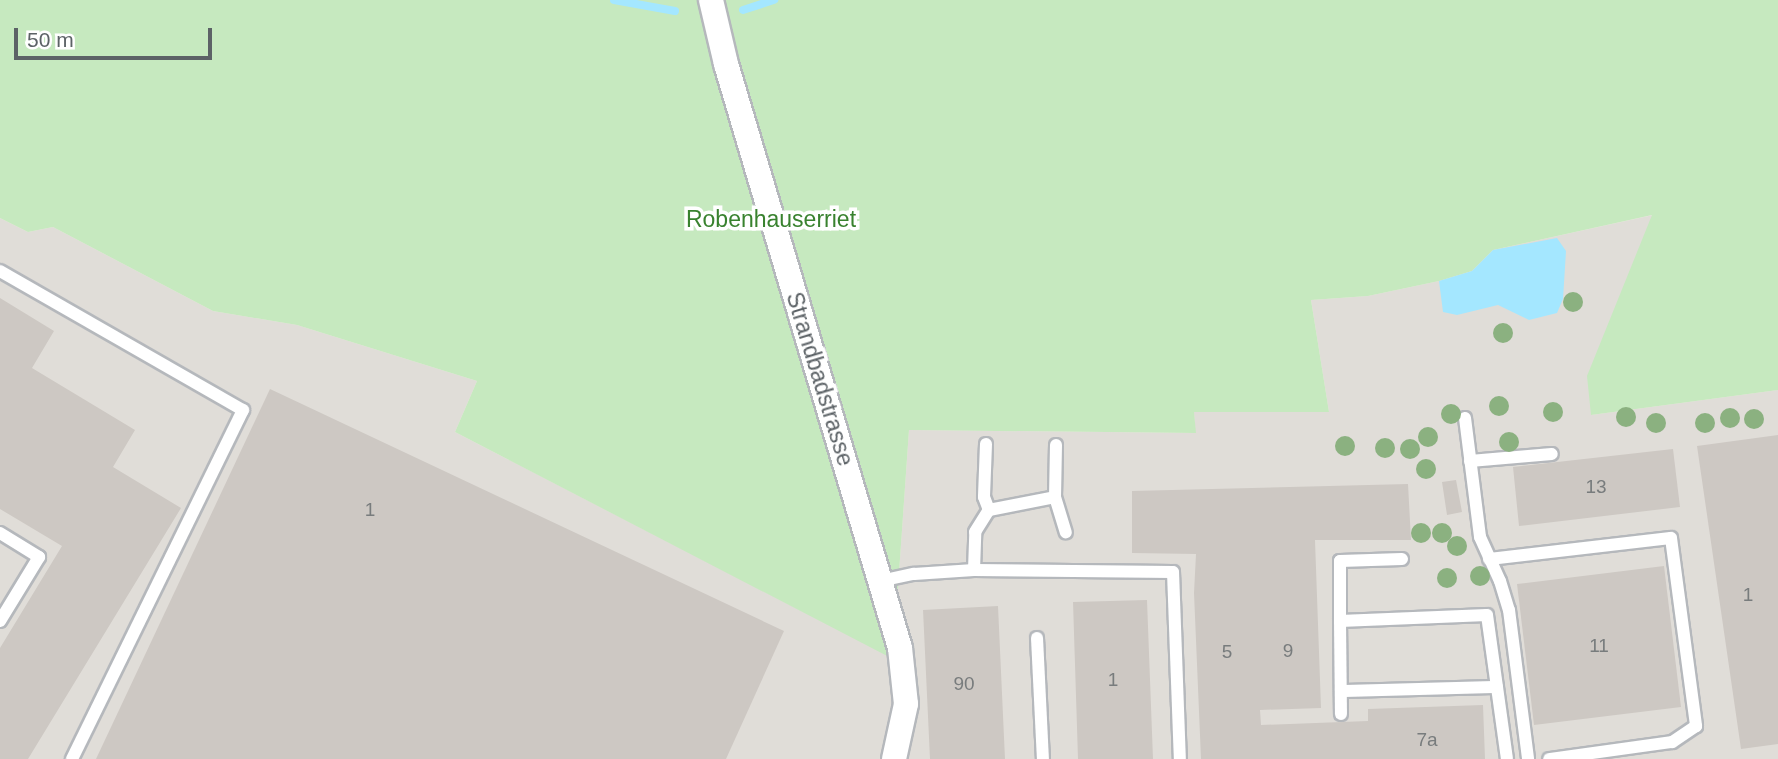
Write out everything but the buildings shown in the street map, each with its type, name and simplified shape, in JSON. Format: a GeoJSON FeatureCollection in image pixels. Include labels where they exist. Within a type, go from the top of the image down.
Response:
{"type":"FeatureCollection","features":[{"type":"Feature","properties":{"kind":"street","name":"Strandbadstrasse"},"geometry":{"type":"LineString","coordinates":[[712,0],[726,64],[900,648],[905,677],[902,730],[894,759]]}},
{"type":"Feature","properties":{"kind":"lane"},"geometry":{"type":"LineString","coordinates":[[0,271],[243,410],[72,759]]}},
{"type":"Feature","properties":{"kind":"lane"},"geometry":{"type":"LineString","coordinates":[[1465,418],[1475,512],[1489,559],[1500,581],[1509,610],[1528,759]]}},
{"type":"Feature","properties":{"kind":"lane"},"geometry":{"type":"LineString","coordinates":[[986,443],[984,497],[989,510]]}},
{"type":"Feature","properties":{"kind":"lane"},"geometry":{"type":"LineString","coordinates":[[1056,446],[1055,498],[1066,532]]}},
{"type":"Feature","properties":{"kind":"lane"},"geometry":{"type":"LineString","coordinates":[[1470,461],[1552,454]]}},
{"type":"Feature","properties":{"kind":"lane"},"geometry":{"type":"LineString","coordinates":[[974,570],[975,532],[989,510],[1055,498]]}},
{"type":"Feature","properties":{"kind":"lane"},"geometry":{"type":"LineString","coordinates":[[0,533],[39,557],[0,621]]}},
{"type":"Feature","properties":{"kind":"lane"},"geometry":{"type":"LineString","coordinates":[[1489,559],[1671,538],[1696,726],[1672,742],[1549,759]]}},
{"type":"Feature","properties":{"kind":"lane"},"geometry":{"type":"LineString","coordinates":[[1341,714],[1340,561],[1402,559]]}},
{"type":"Feature","properties":{"kind":"lane"},"geometry":{"type":"LineString","coordinates":[[880,581],[914,574],[974,570],[1173,572],[1180,759]]}},
{"type":"Feature","properties":{"kind":"lane"},"geometry":{"type":"LineString","coordinates":[[1340,621],[1487,615],[1507,759]]}},
{"type":"Feature","properties":{"kind":"lane"},"geometry":{"type":"LineString","coordinates":[[1037,638],[1043,759]]}},
{"type":"Feature","properties":{"kind":"lane"},"geometry":{"type":"LineString","coordinates":[[1341,691],[1497,687]]}},
{"type":"Feature","properties":{"kind":"shaded area"},"geometry":{"type":"Polygon","coordinates":[[[1653,215],[1631,269],[1591,415],[1778,390],[1778,759],[0,759],[0,218],[28,232],[53,227],[213,311],[297,325],[477,381],[455,432],[893,658],[909,430],[1195,433],[1194,412],[1329,412],[1311,300],[1368,296],[1439,281],[1472,271],[1493,250],[1653,215]]]}},
{"type":"Feature","properties":{"kind":"green space","name":"Robenhauserriet"},"geometry":{"type":"Polygon","coordinates":[[[0,0],[1778,0],[1778,390],[1591,415],[1587,376],[1652,215],[1493,250],[1472,271],[1439,281],[1368,296],[1311,300],[1329,412],[1194,412],[1196,433],[909,430],[893,659],[455,432],[477,381],[297,325],[213,311],[53,227],[28,232],[0,218],[0,0]]]}},
{"type":"Feature","properties":{"kind":"water"},"geometry":{"type":"Polygon","coordinates":[[[1557,238],[1566,251],[1563,299],[1557,313],[1529,320],[1498,305],[1457,315],[1443,312],[1439,281],[1472,271],[1493,250],[1557,238]]]}},
{"type":"Feature","properties":{"kind":"waterway"},"geometry":{"type":"LineString","coordinates":[[614,0],[675,11]]}},
{"type":"Feature","properties":{"kind":"waterway"},"geometry":{"type":"LineString","coordinates":[[743,10],[774,0]]}}]}
